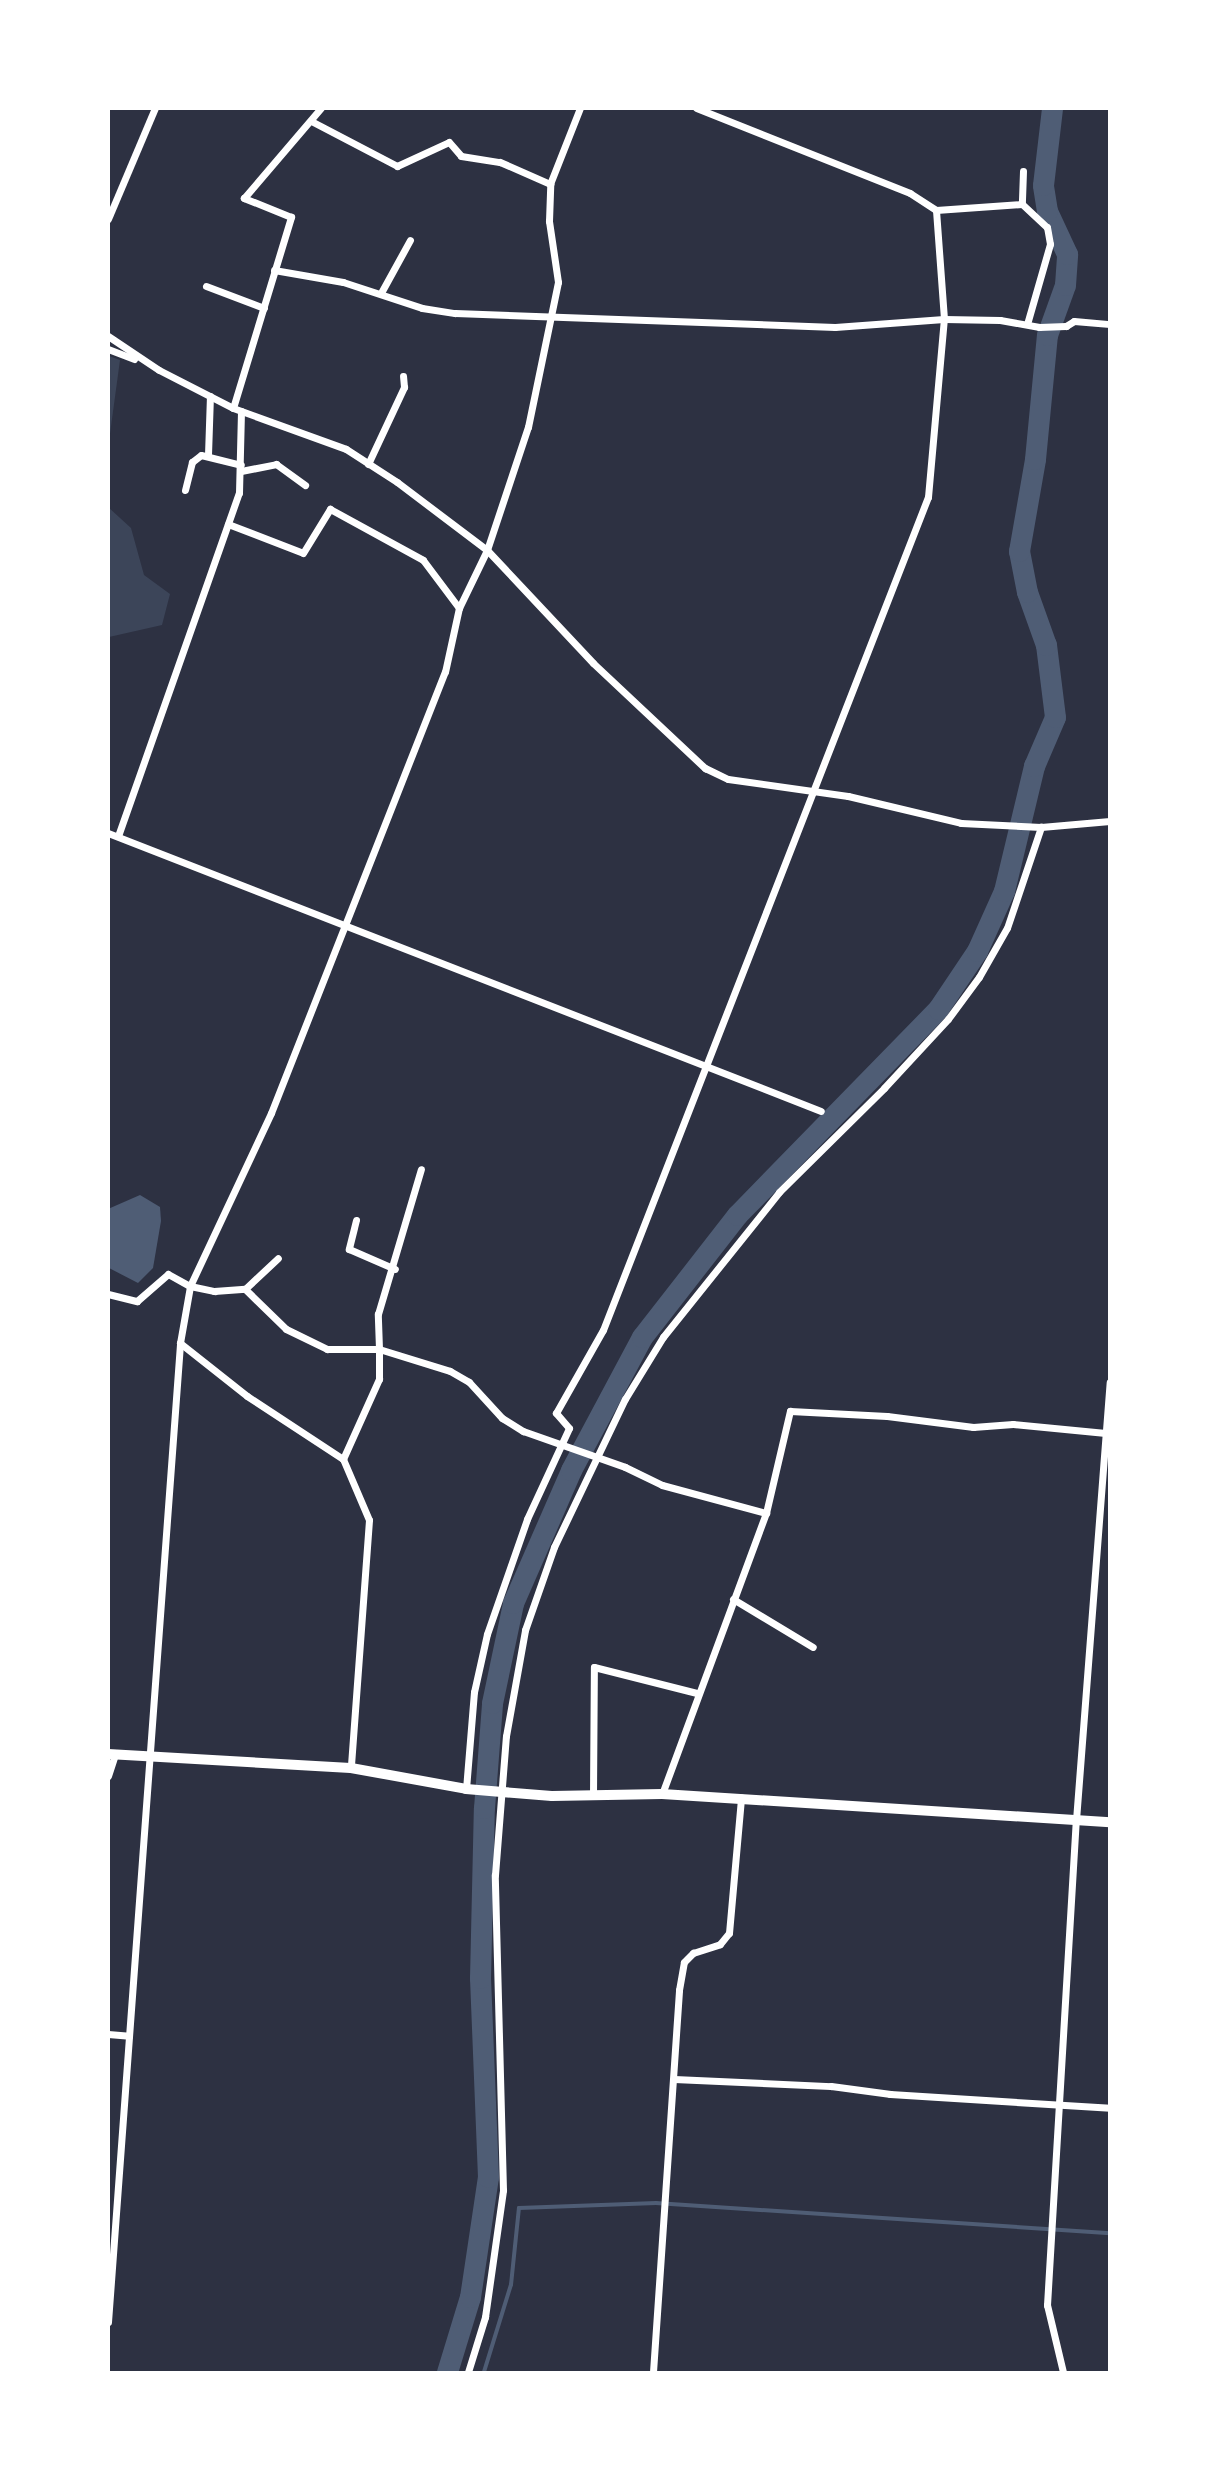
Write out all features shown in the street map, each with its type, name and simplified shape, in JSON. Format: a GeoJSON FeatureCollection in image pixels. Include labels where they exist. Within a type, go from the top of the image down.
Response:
{"type":"FeatureCollection","features":[{"type":"Feature","properties":{"kind":"main road"},"geometry":{"type":"LineString","coordinates":[[112,1754],[351,1768],[466,1789],[741,1798],[1110,1822]]}},
{"type":"Feature","properties":{"kind":"street"},"geometry":{"type":"LineString","coordinates":[[108,219],[155,108]]}},
{"type":"Feature","properties":{"kind":"street"},"geometry":{"type":"LineString","coordinates":[[118,836],[239,493],[241,468],[237,410],[291,216],[244,198],[269,164],[313,122],[321,108]]}},
{"type":"Feature","properties":{"kind":"street"},"geometry":{"type":"LineString","coordinates":[[108,2322],[180,1343],[190,1286],[271,1113],[445,672],[459,608],[487,550],[528,427],[554,315],[558,282],[549,221],[550,184],[580,108]]}},
{"type":"Feature","properties":{"kind":"street"},"geometry":{"type":"LineString","coordinates":[[696,108],[910,193],[936,209],[1022,204],[1047,227],[1049,235],[1027,324]]}},
{"type":"Feature","properties":{"kind":"street"},"geometry":{"type":"LineString","coordinates":[[313,122],[397,166],[449,142],[461,156],[500,162],[550,184]]}},
{"type":"Feature","properties":{"kind":"street"},"geometry":{"type":"LineString","coordinates":[[1022,204],[1023,171]]}},
{"type":"Feature","properties":{"kind":"street"},"geometry":{"type":"LineString","coordinates":[[466,1789],[474,1692],[486,1634],[509,1566],[569,1428],[556,1413],[603,1330],[816,792],[928,497],[944,319],[936,209]]}},
{"type":"Feature","properties":{"kind":"street"},"geometry":{"type":"LineString","coordinates":[[382,292],[410,240]]}},
{"type":"Feature","properties":{"kind":"street"},"geometry":{"type":"LineString","coordinates":[[274,270],[382,292],[435,310],[835,327],[944,319],[1039,327],[1055,327],[1074,321],[1110,324]]}},
{"type":"Feature","properties":{"kind":"street"},"geometry":{"type":"LineString","coordinates":[[206,286],[264,308]]}},
{"type":"Feature","properties":{"kind":"street"},"geometry":{"type":"LineString","coordinates":[[108,336],[147,363],[237,410],[346,449],[487,550],[593,663],[705,768],[728,779],[816,792],[961,823],[1038,827],[1110,821]]}},
{"type":"Feature","properties":{"kind":"street"},"geometry":{"type":"LineString","coordinates":[[108,349],[147,363]]}},
{"type":"Feature","properties":{"kind":"street"},"geometry":{"type":"LineString","coordinates":[[368,464],[404,387],[403,376]]}},
{"type":"Feature","properties":{"kind":"street"},"geometry":{"type":"LineString","coordinates":[[208,455],[210,396]]}},
{"type":"Feature","properties":{"kind":"street"},"geometry":{"type":"LineString","coordinates":[[185,490],[192,462],[208,455],[241,468],[276,464],[305,485]]}},
{"type":"Feature","properties":{"kind":"street"},"geometry":{"type":"LineString","coordinates":[[228,524],[303,553],[330,509],[423,560],[459,608]]}},
{"type":"Feature","properties":{"kind":"street"},"geometry":{"type":"LineString","coordinates":[[468,2372],[485,2318],[503,2190],[495,1875],[512,1683],[525,1630],[554,1547],[632,1387],[699,1290],[779,1192],[884,1088],[948,1019],[979,977],[1007,928],[1038,827]]}},
{"type":"Feature","properties":{"kind":"street"},"geometry":{"type":"LineString","coordinates":[[108,833],[343,927],[821,1111]]}},
{"type":"Feature","properties":{"kind":"street"},"geometry":{"type":"LineString","coordinates":[[344,1459],[379,1378],[378,1314],[395,1269],[421,1169]]}},
{"type":"Feature","properties":{"kind":"street"},"geometry":{"type":"LineString","coordinates":[[356,1220],[349,1249],[395,1269]]}},
{"type":"Feature","properties":{"kind":"street"},"geometry":{"type":"LineString","coordinates":[[108,1294],[137,1301],[168,1274],[190,1286],[214,1291],[245,1289],[278,1258]]}},
{"type":"Feature","properties":{"kind":"street"},"geometry":{"type":"LineString","coordinates":[[245,1289],[286,1329],[327,1349],[379,1349],[450,1371],[469,1382],[502,1418],[560,1446],[625,1466],[662,1485],[766,1513]]}},
{"type":"Feature","properties":{"kind":"street"},"geometry":{"type":"LineString","coordinates":[[180,1343],[247,1396],[344,1459],[369,1520],[351,1768]]}},
{"type":"Feature","properties":{"kind":"street"},"geometry":{"type":"LineString","coordinates":[[1063,2372],[1047,2305],[1076,1820],[1110,1382]]}},
{"type":"Feature","properties":{"kind":"street"},"geometry":{"type":"LineString","coordinates":[[662,1794],[697,1693],[766,1513],[790,1412],[887,1416],[973,1427],[1013,1423],[1106,1433]]}},
{"type":"Feature","properties":{"kind":"street"},"geometry":{"type":"LineString","coordinates":[[733,1600],[813,1647]]}},
{"type":"Feature","properties":{"kind":"street"},"geometry":{"type":"LineString","coordinates":[[593,1795],[594,1667],[697,1693]]}},
{"type":"Feature","properties":{"kind":"street"},"geometry":{"type":"LineString","coordinates":[[108,1776],[112,1754]]}},
{"type":"Feature","properties":{"kind":"street"},"geometry":{"type":"LineString","coordinates":[[653,2372],[684,1962],[693,1953],[720,1944],[729,1933],[741,1798]]}},
{"type":"Feature","properties":{"kind":"street"},"geometry":{"type":"LineString","coordinates":[[108,2034],[129,2036]]}},
{"type":"Feature","properties":{"kind":"street"},"geometry":{"type":"LineString","coordinates":[[674,2080],[831,2086],[1110,2108]]}},
{"type":"Feature","properties":{"kind":"shaded area"},"geometry":{"type":"Polygon","coordinates":[[[108,356],[120,360],[109,441],[108,356]]]}},
{"type":"Feature","properties":{"kind":"shaded area"},"geometry":{"type":"Polygon","coordinates":[[[108,507],[131,528],[144,575],[170,594],[162,625],[109,637],[108,507]]]}},
{"type":"Feature","properties":{"kind":"shaded area"},"geometry":{"type":"Polygon","coordinates":[[[140,1195],[160,1207],[161,1221],[153,1268],[138,1283],[109,1268],[108,1209],[140,1195]]]}},
{"type":"Feature","properties":{"kind":"waterway"},"geometry":{"type":"LineString","coordinates":[[447,2372],[470,2297],[488,2177],[480,1978],[484,1808],[492,1703],[513,1603],[571,1470],[642,1337],[737,1215],[938,1009],[977,951],[1004,891],[1034,766],[1055,717],[1046,645],[1027,592],[1019,551],[1035,459],[1047,335],[1065,285],[1067,254],[1047,211],[1043,185],[1052,108]]}},
{"type":"Feature","properties":{"kind":"waterway"},"geometry":{"type":"LineString","coordinates":[[484,2372],[511,2285],[519,2208],[656,2203],[1110,2233]]}}]}
